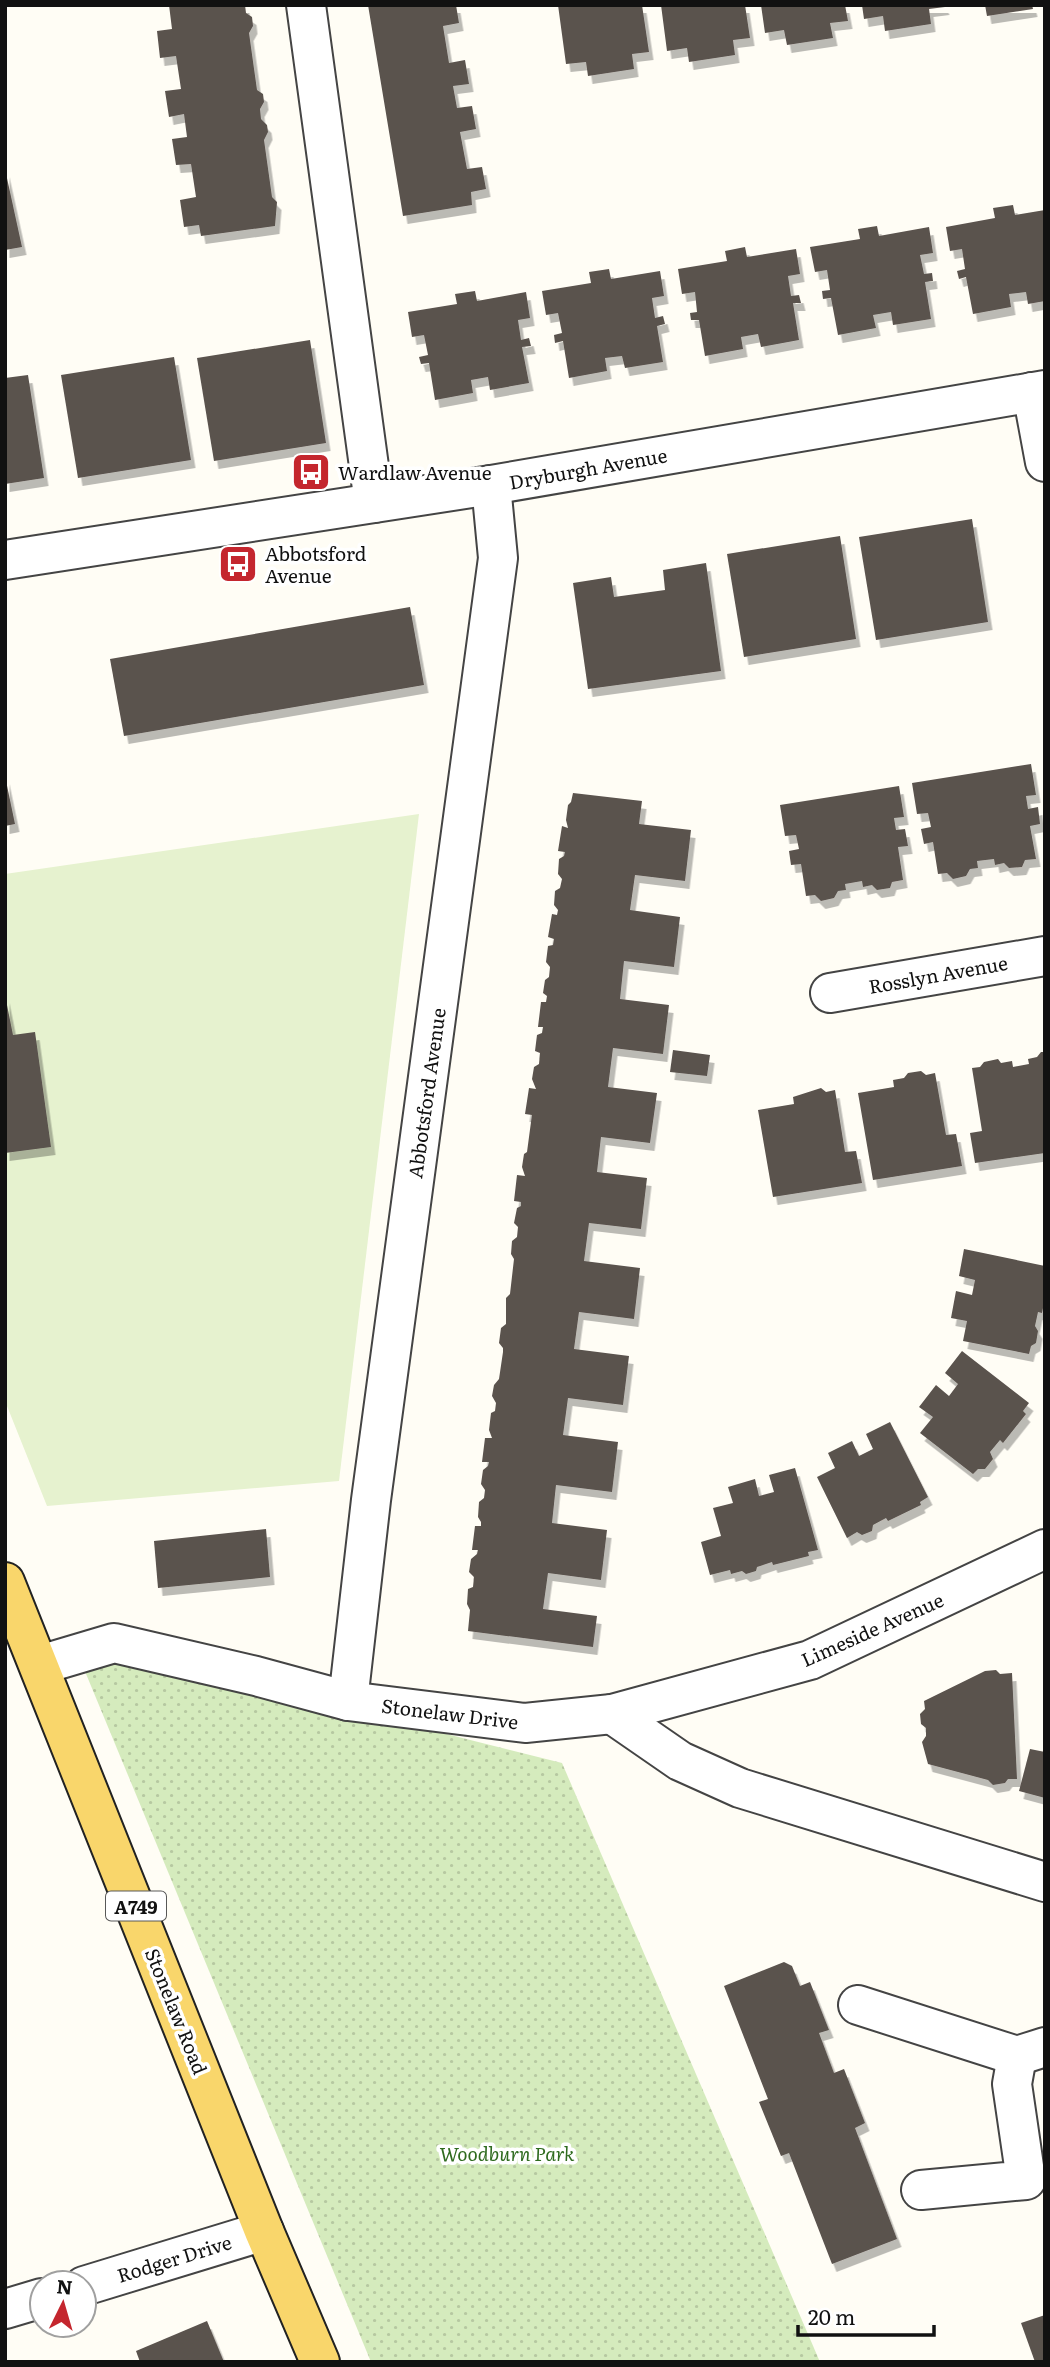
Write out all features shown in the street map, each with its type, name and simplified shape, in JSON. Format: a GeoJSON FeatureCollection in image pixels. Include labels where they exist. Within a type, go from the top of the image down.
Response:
{"type":"FeatureCollection","features":[{"type":"Feature","properties":{"kind":"main road","name":"Stonelaw Road"},"geometry":{"type":"LineString","coordinates":[[5,1582],[264,2231],[320,2362]]}},
{"type":"Feature","properties":{"kind":"street"},"geometry":{"type":"LineString","coordinates":[[306,5],[374,503]]}},
{"type":"Feature","properties":{"kind":"street"},"geometry":{"type":"LineString","coordinates":[[1039,391],[1045,462]]}},
{"type":"Feature","properties":{"kind":"street","name":"Dryburgh Avenue"},"geometry":{"type":"LineString","coordinates":[[5,560],[491,485],[1039,391]]}},
{"type":"Feature","properties":{"kind":"street","name":"Abbotsford Avenue"},"geometry":{"type":"LineString","coordinates":[[348,1701],[371,1500],[498,558],[491,485]]}},
{"type":"Feature","properties":{"kind":"street","name":"Rosslyn Avenue"},"geometry":{"type":"LineString","coordinates":[[830,993],[1045,956]]}},
{"type":"Feature","properties":{"kind":"street","name":"Limeside Avenue"},"geometry":{"type":"LineString","coordinates":[[612,1714],[810,1660],[1045,1549]]}},
{"type":"Feature","properties":{"kind":"street","name":"Stonelaw Drive"},"geometry":{"type":"LineString","coordinates":[[40,1665],[114,1643],[256,1676],[348,1701],[525,1723],[612,1714]]}},
{"type":"Feature","properties":{"kind":"street"},"geometry":{"type":"LineString","coordinates":[[612,1714],[680,1761],[740,1788],[1045,1882]]}},
{"type":"Feature","properties":{"kind":"street"},"geometry":{"type":"LineString","coordinates":[[858,2005],[1031,2051],[1012,2084],[1026,2180],[921,2189]]}},
{"type":"Feature","properties":{"kind":"street","name":"Rodger Drive"},"geometry":{"type":"LineString","coordinates":[[98,2282],[264,2231]]}},
{"type":"Feature","properties":{"kind":"street"},"geometry":{"type":"LineString","coordinates":[[5,2309],[28,2302]]}},
{"type":"Feature","properties":{"kind":"green space"},"geometry":{"type":"Polygon","coordinates":[[[419,814],[339,1481],[47,1506],[5,1401],[5,874],[419,814]]]}},
{"type":"Feature","properties":{"kind":"green space","name":"Woodburn Park"},"geometry":{"type":"Polygon","coordinates":[[[117,1651],[562,1763],[820,2362],[371,2362],[84,1669],[117,1651]]]}},
{"type":"Feature","properties":{"kind":"building"},"geometry":{"type":"Polygon","coordinates":[[[169,5],[245,5],[246,13],[252,17],[253,26],[249,33],[257,90],[263,94],[264,102],[260,109],[261,119],[267,125],[268,132],[264,140],[272,197],[277,202],[275,226],[201,236],[199,225],[184,227],[180,200],[196,197],[191,164],[176,165],[172,139],[187,137],[184,114],[169,117],[165,91],[181,89],[176,56],[160,58],[157,31],[172,29],[169,5]]]}},
{"type":"Feature","properties":{"kind":"building"},"geometry":{"type":"Polygon","coordinates":[[[368,5],[456,5],[459,23],[443,26],[449,63],[465,60],[469,84],[453,86],[457,108],[472,106],[476,129],[460,132],[467,169],[482,167],[486,189],[471,192],[472,205],[403,216],[368,5]]]}},
{"type":"Feature","properties":{"kind":"building"},"geometry":{"type":"Polygon","coordinates":[[[558,5],[642,5],[649,52],[632,54],[634,69],[588,76],[586,62],[566,64],[558,5]]]}},
{"type":"Feature","properties":{"kind":"building"},"geometry":{"type":"Polygon","coordinates":[[[661,5],[745,5],[750,38],[733,40],[735,55],[689,62],[687,48],[667,51],[661,5]]]}},
{"type":"Feature","properties":{"kind":"building"},"geometry":{"type":"Polygon","coordinates":[[[761,5],[845,5],[848,21],[830,23],[833,38],[787,45],[784,30],[765,33],[761,5]]]}},
{"type":"Feature","properties":{"kind":"building"},"geometry":{"type":"Polygon","coordinates":[[[862,5],[945,7],[929,9],[931,24],[885,31],[883,16],[864,19],[862,5]]]}},
{"type":"Feature","properties":{"kind":"building"},"geometry":{"type":"Polygon","coordinates":[[[985,5],[1032,5],[1033,9],[987,16],[985,5]]]}},
{"type":"Feature","properties":{"kind":"building"},"geometry":{"type":"Polygon","coordinates":[[[5,169],[22,247],[5,250],[5,169]]]}},
{"type":"Feature","properties":{"kind":"building"},"geometry":{"type":"Polygon","coordinates":[[[1013,205],[1015,215],[1045,210],[1045,301],[1028,304],[1026,292],[1009,294],[1011,307],[973,314],[966,277],[959,279],[957,271],[965,269],[962,249],[950,251],[946,227],[995,218],[993,208],[1013,205]]]}},
{"type":"Feature","properties":{"kind":"building"},"geometry":{"type":"Polygon","coordinates":[[[877,226],[879,236],[929,227],[933,253],[920,255],[924,274],[932,273],[933,281],[925,282],[931,319],[893,325],[891,312],[873,315],[876,328],[838,335],[831,298],[823,299],[822,291],[830,290],[827,270],[815,272],[810,247],[860,239],[858,229],[877,226]]]}},
{"type":"Feature","properties":{"kind":"building"},"geometry":{"type":"Polygon","coordinates":[[[745,247],[747,257],[796,249],[800,274],[788,276],[791,296],[799,295],[801,303],[793,303],[799,340],[761,347],[758,334],[741,337],[743,349],[705,356],[699,320],[691,320],[690,313],[697,312],[695,292],[682,294],[678,269],[727,261],[725,251],[745,247]]]}},
{"type":"Feature","properties":{"kind":"building"},"geometry":{"type":"Polygon","coordinates":[[[609,269],[611,279],[660,271],[664,296],[652,298],[655,318],[663,316],[665,324],[657,326],[663,362],[625,368],[622,356],[605,358],[607,371],[569,378],[563,341],[555,343],[554,335],[562,333],[558,313],[546,315],[542,291],[591,283],[589,272],[609,269]]]}},
{"type":"Feature","properties":{"kind":"building"},"geometry":{"type":"Polygon","coordinates":[[[475,291],[477,301],[526,292],[530,318],[518,320],[521,340],[529,338],[531,346],[522,347],[529,383],[490,390],[488,377],[471,380],[473,393],[435,400],[429,363],[421,364],[419,357],[428,355],[424,335],[412,337],[408,312],[457,304],[455,294],[475,291]]]}},
{"type":"Feature","properties":{"kind":"building"},"geometry":{"type":"Polygon","coordinates":[[[310,340],[326,443],[214,461],[197,358],[310,340]]]}},
{"type":"Feature","properties":{"kind":"building"},"geometry":{"type":"Polygon","coordinates":[[[174,357],[191,460],[78,478],[61,375],[174,357]]]}},
{"type":"Feature","properties":{"kind":"building"},"geometry":{"type":"Polygon","coordinates":[[[28,375],[44,478],[5,484],[5,378],[28,375]]]}},
{"type":"Feature","properties":{"kind":"building"},"geometry":{"type":"Polygon","coordinates":[[[972,519],[988,622],[876,640],[859,537],[972,519]]]}},
{"type":"Feature","properties":{"kind":"building"},"geometry":{"type":"Polygon","coordinates":[[[840,536],[856,639],[744,657],[727,554],[840,536]]]}},
{"type":"Feature","properties":{"kind":"building"},"geometry":{"type":"Polygon","coordinates":[[[706,563],[721,671],[588,689],[573,583],[611,577],[614,597],[665,590],[663,570],[706,563]]]}},
{"type":"Feature","properties":{"kind":"building"},"geometry":{"type":"Polygon","coordinates":[[[410,607],[424,685],[124,736],[110,659],[410,607]]]}},
{"type":"Feature","properties":{"kind":"building"},"geometry":{"type":"Polygon","coordinates":[[[1031,764],[1036,795],[1026,796],[1028,809],[1038,807],[1040,824],[1030,826],[1036,859],[1025,860],[1022,867],[1009,868],[1004,863],[995,865],[994,859],[977,861],[978,868],[970,869],[966,876],[953,879],[947,873],[938,874],[933,842],[924,844],[921,829],[931,827],[928,813],[917,814],[912,783],[1031,764]]]}},
{"type":"Feature","properties":{"kind":"building"},"geometry":{"type":"Polygon","coordinates":[[[5,776],[15,824],[5,826],[5,776]]]}},
{"type":"Feature","properties":{"kind":"building"},"geometry":{"type":"Polygon","coordinates":[[[899,786],[904,817],[894,818],[896,830],[905,829],[908,846],[898,847],[903,880],[892,882],[890,888],[877,890],[872,885],[863,887],[862,881],[845,884],[846,890],[838,891],[834,898],[821,901],[815,895],[806,896],[801,864],[791,865],[789,851],[799,849],[796,835],[785,836],[780,805],[899,786]]]}},
{"type":"Feature","properties":{"kind":"building"},"geometry":{"type":"Polygon","coordinates":[[[573,793],[642,801],[639,824],[691,830],[685,881],[635,875],[630,910],[680,917],[674,967],[624,961],[620,999],[669,1005],[663,1054],[613,1048],[608,1087],[657,1093],[650,1143],[601,1137],[597,1172],[647,1178],[641,1229],[589,1223],[584,1261],[640,1268],[634,1319],[579,1312],[574,1349],[629,1356],[623,1405],[568,1398],[563,1435],[618,1442],[612,1492],[556,1485],[552,1523],[607,1530],[601,1580],[548,1573],[543,1609],[597,1616],[593,1647],[468,1631],[470,1610],[467,1604],[468,1589],[473,1587],[474,1577],[469,1572],[471,1559],[478,1550],[472,1550],[475,1526],[481,1526],[478,1517],[479,1502],[484,1498],[485,1490],[481,1484],[483,1470],[489,1462],[482,1462],[485,1438],[492,1438],[489,1430],[491,1413],[495,1411],[496,1403],[492,1396],[494,1385],[499,1379],[503,1352],[499,1343],[501,1328],[506,1324],[506,1298],[510,1294],[514,1259],[511,1254],[512,1241],[517,1237],[518,1227],[514,1223],[517,1208],[521,1206],[521,1202],[514,1201],[517,1175],[525,1176],[522,1167],[532,1115],[525,1114],[529,1088],[536,1089],[532,1079],[534,1067],[539,1064],[540,1053],[535,1051],[537,1035],[542,1033],[543,1027],[538,1027],[541,1002],[546,1002],[547,996],[543,993],[545,980],[549,977],[550,967],[546,962],[548,946],[553,945],[554,939],[548,937],[552,914],[557,915],[558,910],[554,905],[555,891],[560,888],[562,879],[558,874],[559,859],[565,852],[558,851],[562,826],[568,828],[568,805],[573,793]]]}},
{"type":"Feature","properties":{"kind":"building"},"geometry":{"type":"Polygon","coordinates":[[[5,995],[13,1035],[35,1032],[51,1147],[5,1153],[5,995]]]}},
{"type":"Feature","properties":{"kind":"building"},"geometry":{"type":"Polygon","coordinates":[[[673,1050],[710,1055],[707,1076],[670,1072],[673,1050]]]}},
{"type":"Feature","properties":{"kind":"building"},"geometry":{"type":"Polygon","coordinates":[[[1041,1052],[1045,1052],[1045,1153],[975,1163],[970,1133],[982,1131],[972,1068],[998,1059],[1001,1063],[1012,1061],[1013,1067],[1029,1064],[1028,1059],[1037,1057],[1041,1052]]]}},
{"type":"Feature","properties":{"kind":"building"},"geometry":{"type":"Polygon","coordinates":[[[921,1071],[926,1075],[935,1073],[946,1135],[956,1134],[962,1166],[873,1180],[858,1093],[894,1087],[893,1080],[921,1071]]]}},
{"type":"Feature","properties":{"kind":"building"},"geometry":{"type":"Polygon","coordinates":[[[821,1088],[826,1092],[835,1090],[845,1152],[856,1151],[862,1183],[773,1197],[758,1110],[794,1104],[793,1097],[821,1088]]]}},
{"type":"Feature","properties":{"kind":"building"},"geometry":{"type":"Polygon","coordinates":[[[964,1249],[1045,1266],[1045,1298],[1042,1313],[1038,1312],[1035,1326],[1038,1331],[1036,1343],[1031,1346],[1029,1354],[963,1341],[967,1321],[951,1318],[956,1291],[972,1295],[975,1280],[959,1276],[964,1249]]]}},
{"type":"Feature","properties":{"kind":"building"},"geometry":{"type":"Polygon","coordinates":[[[962,1351],[1029,1403],[1023,1411],[1026,1414],[1003,1443],[1000,1440],[990,1452],[993,1459],[985,1469],[978,1469],[973,1474],[920,1433],[933,1417],[919,1407],[936,1385],[949,1396],[958,1384],[945,1373],[962,1351]]]}},
{"type":"Feature","properties":{"kind":"building"},"geometry":{"type":"Polygon","coordinates":[[[890,1422],[928,1497],[920,1502],[921,1505],[873,1525],[872,1531],[862,1535],[857,1532],[847,1538],[817,1477],[835,1468],[828,1453],[852,1441],[859,1456],[873,1449],[866,1434],[890,1422]]]}},
{"type":"Feature","properties":{"kind":"building"},"geometry":{"type":"Polygon","coordinates":[[[795,1468],[818,1550],[808,1552],[809,1556],[757,1567],[756,1571],[746,1574],[742,1571],[731,1574],[730,1570],[710,1575],[701,1542],[721,1536],[713,1508],[733,1503],[728,1487],[755,1479],[759,1496],[774,1492],[769,1475],[795,1468]]]}},
{"type":"Feature","properties":{"kind":"building"},"geometry":{"type":"Polygon","coordinates":[[[266,1529],[270,1577],[158,1588],[154,1541],[266,1529]]]}},
{"type":"Feature","properties":{"kind":"building"},"geometry":{"type":"Polygon","coordinates":[[[996,1670],[1000,1674],[1012,1673],[1017,1779],[1008,1779],[1005,1783],[993,1785],[988,1780],[928,1764],[922,1742],[926,1736],[926,1728],[921,1724],[920,1714],[925,1709],[924,1701],[985,1671],[996,1670]]]}},
{"type":"Feature","properties":{"kind":"building"},"geometry":{"type":"Polygon","coordinates":[[[1030,1749],[1045,1752],[1045,1798],[1019,1791],[1030,1749]]]}},
{"type":"Feature","properties":{"kind":"building"},"geometry":{"type":"Polygon","coordinates":[[[784,1962],[792,1966],[800,1986],[810,1982],[829,2030],[819,2033],[834,2073],[844,2069],[865,2123],[855,2128],[897,2239],[832,2264],[789,2153],[781,2156],[759,2102],[768,2099],[724,1986],[784,1962]]]}},
{"type":"Feature","properties":{"kind":"building"},"geometry":{"type":"Polygon","coordinates":[[[1045,2315],[1045,2362],[1035,2362],[1021,2323],[1045,2315]]]}},
{"type":"Feature","properties":{"kind":"building"},"geometry":{"type":"Polygon","coordinates":[[[207,2321],[224,2362],[140,2362],[136,2351],[207,2321]]]}},
{"type":"Feature","properties":{"kind":"place","name":"Wardlaw Avenue"},"geometry":{"type":"Point","coordinates":[311,472]}},
{"type":"Feature","properties":{"kind":"place","name":"Abbotsford Avenue"},"geometry":{"type":"Point","coordinates":[238,564]}}]}
